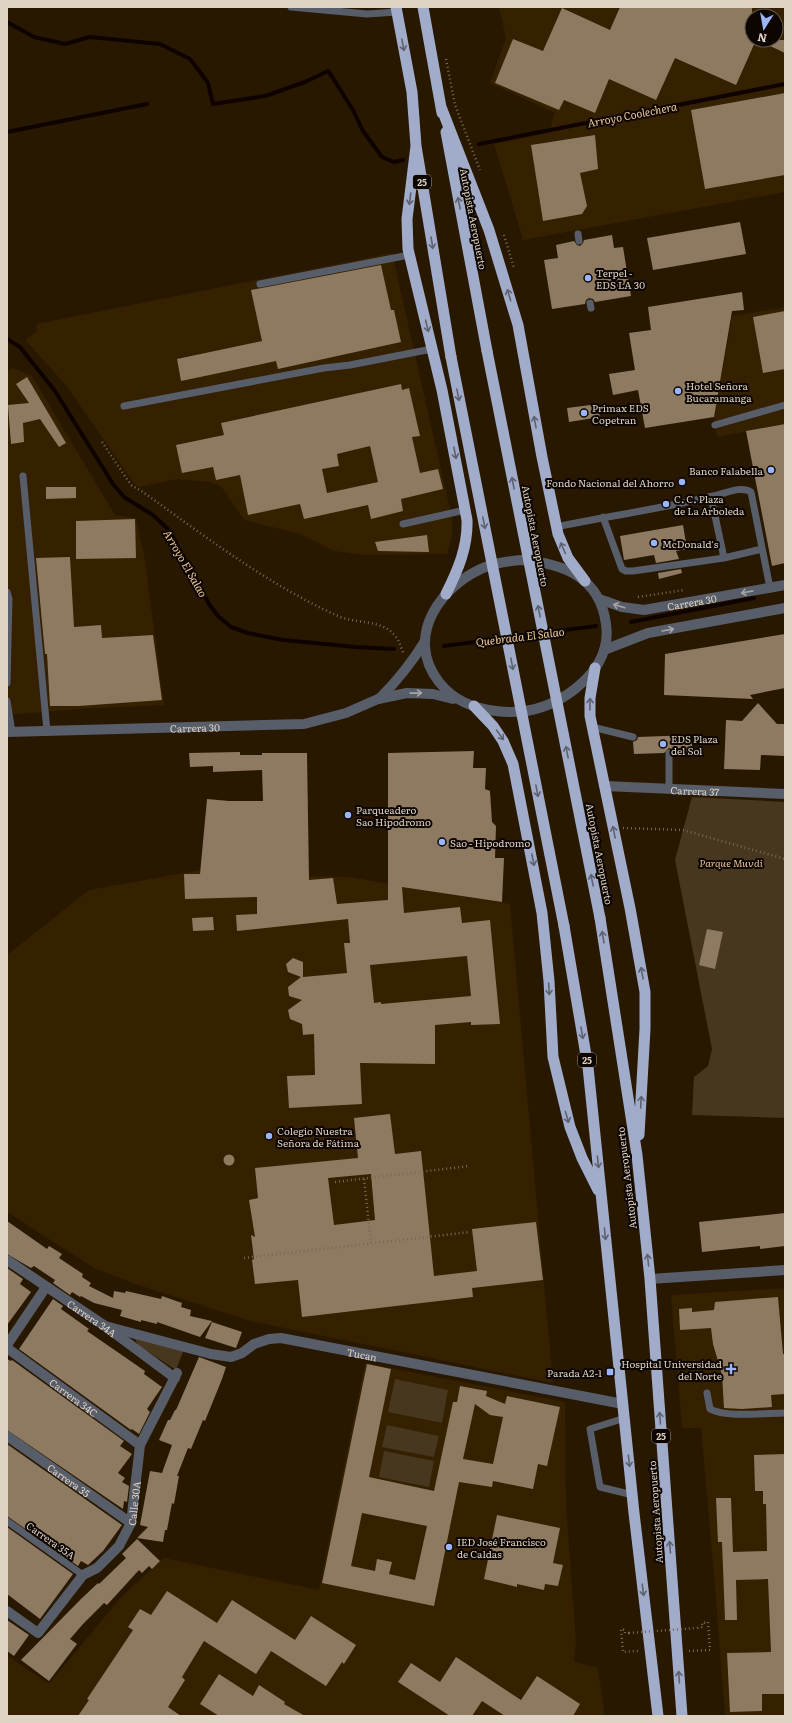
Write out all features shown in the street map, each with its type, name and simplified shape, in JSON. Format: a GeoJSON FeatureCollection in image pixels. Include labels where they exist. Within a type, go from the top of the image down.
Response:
{"type":"FeatureCollection","features":[{"type":"Feature","properties":{"kind":"highway","name":"Autopista Aeropuerto"},"geometry":{"type":"LineString","coordinates":[[423,7],[487,351],[600,918],[638,1155],[650,1279],[682,1716]]}},
{"type":"Feature","properties":{"kind":"highway","name":"Autopista Aeropuerto"},"geometry":{"type":"LineString","coordinates":[[396,10],[412,92],[416,146],[451,357],[564,926],[588,1067],[623,1404],[658,1716]]}},
{"type":"Feature","properties":{"kind":"highway"},"geometry":{"type":"LineString","coordinates":[[441,107],[490,230],[518,325],[556,527],[566,555],[585,581]]}},
{"type":"Feature","properties":{"kind":"highway"},"geometry":{"type":"LineString","coordinates":[[416,146],[407,219],[409,255],[442,390],[467,526],[463,556],[446,594]]}},
{"type":"Feature","properties":{"kind":"highway"},"geometry":{"type":"LineString","coordinates":[[595,668],[590,698],[592,727],[645,992],[645,1029],[638,1155]]}},
{"type":"Feature","properties":{"kind":"highway"},"geometry":{"type":"LineString","coordinates":[[474,706],[493,726],[504,741],[513,764],[542,913],[549,981],[553,1058],[570,1127],[582,1158],[601,1196]]}},
{"type":"Feature","properties":{"kind":"street"},"geometry":{"type":"LineString","coordinates":[[458,701],[446,691],[433,674],[427,658],[425,641],[428,623],[446,594],[465,578],[487,566],[521,560],[544,562],[560,566],[573,572],[585,581],[599,599],[606,625],[604,650],[648,634],[785,608]]}},
{"type":"Feature","properties":{"kind":"street","name":"Carrera 30"},"geometry":{"type":"LineString","coordinates":[[599,599],[622,607],[644,610],[785,585]]}},
{"type":"Feature","properties":{"kind":"street","name":"Carrera 30"},"geometry":{"type":"LineString","coordinates":[[378,699],[398,680],[411,664],[425,641]]}},
{"type":"Feature","properties":{"kind":"street","name":"Carrera 30"},"geometry":{"type":"LineString","coordinates":[[9,732],[304,724],[346,713],[378,699],[407,693],[433,694],[474,706],[509,712],[535,709],[557,701],[572,691],[586,679],[595,668],[604,650]]}},
{"type":"Feature","properties":{"kind":"street","name":"Carrera 37"},"geometry":{"type":"LineString","coordinates":[[605,786],[785,794]]}},
{"type":"Feature","properties":{"kind":"street","name":"Carrera 34A"},"geometry":{"type":"LineString","coordinates":[[7,1260],[176,1375]]}},
{"type":"Feature","properties":{"kind":"street"},"geometry":{"type":"LineString","coordinates":[[650,1279],[785,1270]]}},
{"type":"Feature","properties":{"kind":"street"},"geometry":{"type":"LineString","coordinates":[[7,1347],[46,1287]]}},
{"type":"Feature","properties":{"kind":"street","name":"Tucan"},"geometry":{"type":"LineString","coordinates":[[105,1326],[196,1350],[231,1357],[254,1344],[269,1339],[281,1338],[623,1404]]}},
{"type":"Feature","properties":{"kind":"street","name":"Carrera 34C"},"geometry":{"type":"LineString","coordinates":[[7,1347],[140,1445]]}},
{"type":"Feature","properties":{"kind":"street","name":"Calle 30A"},"geometry":{"type":"LineString","coordinates":[[7,1611],[38,1633],[83,1575],[97,1568],[119,1546],[131,1523],[140,1445],[176,1375]]}},
{"type":"Feature","properties":{"kind":"street","name":"Carrera 35"},"geometry":{"type":"LineString","coordinates":[[7,1436],[131,1523]]}},
{"type":"Feature","properties":{"kind":"lane"},"geometry":{"type":"LineString","coordinates":[[291,7],[367,14],[396,10]]}},
{"type":"Feature","properties":{"kind":"lane"},"geometry":{"type":"LineString","coordinates":[[260,284],[409,255]]}},
{"type":"Feature","properties":{"kind":"lane"},"geometry":{"type":"LineString","coordinates":[[124,406],[432,349]]}},
{"type":"Feature","properties":{"kind":"lane"},"geometry":{"type":"LineString","coordinates":[[715,425],[785,405]]}},
{"type":"Feature","properties":{"kind":"lane"},"geometry":{"type":"LineString","coordinates":[[23,476],[47,731]]}},
{"type":"Feature","properties":{"kind":"lane"},"geometry":{"type":"LineString","coordinates":[[556,527],[747,489],[751,492],[770,588]]}},
{"type":"Feature","properties":{"kind":"lane"},"geometry":{"type":"LineString","coordinates":[[711,497],[724,558]]}},
{"type":"Feature","properties":{"kind":"lane"},"geometry":{"type":"LineString","coordinates":[[403,524],[465,510]]}},
{"type":"Feature","properties":{"kind":"lane"},"geometry":{"type":"LineString","coordinates":[[603,517],[622,569],[626,571],[724,558],[762,549]]}},
{"type":"Feature","properties":{"kind":"lane"},"geometry":{"type":"LineString","coordinates":[[7,592],[9,599],[7,683]]}},
{"type":"Feature","properties":{"kind":"lane"},"geometry":{"type":"LineString","coordinates":[[7,701],[9,732]]}},
{"type":"Feature","properties":{"kind":"lane"},"geometry":{"type":"LineString","coordinates":[[592,727],[633,737]]}},
{"type":"Feature","properties":{"kind":"lane"},"geometry":{"type":"LineString","coordinates":[[669,753],[670,789]]}},
{"type":"Feature","properties":{"kind":"lane"},"geometry":{"type":"LineString","coordinates":[[707,1393],[710,1409],[716,1412],[727,1414],[785,1413]]}},
{"type":"Feature","properties":{"kind":"lane"},"geometry":{"type":"LineString","coordinates":[[625,1418],[590,1430],[600,1487],[633,1495]]}},
{"type":"Feature","properties":{"kind":"lane","name":"Carrera 35A"},"geometry":{"type":"LineString","coordinates":[[7,1521],[83,1575]]}},
{"type":"Feature","properties":{"kind":"path"},"geometry":{"type":"LineString","coordinates":[[446,58],[455,104],[480,170]]}},
{"type":"Feature","properties":{"kind":"path"},"geometry":{"type":"LineString","coordinates":[[502,229],[515,270]]}},
{"type":"Feature","properties":{"kind":"path"},"geometry":{"type":"LineString","coordinates":[[102,442],[131,486],[143,492],[225,551],[290,593],[340,617],[382,626],[396,637],[405,658],[411,664]]}},
{"type":"Feature","properties":{"kind":"path"},"geometry":{"type":"LineString","coordinates":[[632,596],[638,597],[692,589]]}},
{"type":"Feature","properties":{"kind":"path"},"geometry":{"type":"LineString","coordinates":[[613,827],[683,830],[785,859]]}},
{"type":"Feature","properties":{"kind":"path"},"geometry":{"type":"LineString","coordinates":[[335,1182],[470,1166]]}},
{"type":"Feature","properties":{"kind":"path"},"geometry":{"type":"LineString","coordinates":[[364,1179],[371,1243]]}},
{"type":"Feature","properties":{"kind":"path"},"geometry":{"type":"LineString","coordinates":[[244,1258],[470,1232]]}},
{"type":"Feature","properties":{"kind":"path"},"geometry":{"type":"LineString","coordinates":[[638,1651],[623,1652],[621,1630],[625,1630],[625,1633],[629,1633],[697,1628],[703,1627],[702,1623],[708,1622],[710,1650],[688,1651]]}},
{"type":"Feature","properties":{"kind":"shaded area"},"geometry":{"type":"Polygon","coordinates":[[[499,7],[785,7],[785,192],[523,240],[494,144],[549,133],[555,113],[490,83],[506,38],[499,7]]]}},
{"type":"Feature","properties":{"kind":"shaded area"},"geometry":{"type":"Polygon","coordinates":[[[392,253],[452,518],[452,536],[447,554],[364,555],[334,551],[300,534],[244,520],[221,486],[210,482],[177,479],[139,487],[133,482],[65,384],[25,340],[37,331],[36,324],[392,253]]]}},
{"type":"Feature","properties":{"kind":"shaded area"},"geometry":{"type":"Polygon","coordinates":[[[785,307],[785,424],[717,437],[714,417],[732,316],[785,307]]]}},
{"type":"Feature","properties":{"kind":"shaded area"},"geometry":{"type":"Polygon","coordinates":[[[13,368],[32,376],[115,515],[136,518],[145,560],[164,705],[79,709],[7,715],[7,371],[13,368]]]}},
{"type":"Feature","properties":{"kind":"shaded area","name":"Colegio Nuestra Señora de Fátima"},"geometry":{"type":"Polygon","coordinates":[[[200,870],[236,875],[349,877],[510,904],[553,1383],[250,1321],[135,1284],[94,1268],[7,1212],[7,955],[89,890],[200,870]]]}},
{"type":"Feature","properties":{"kind":"shaded area"},"geometry":{"type":"Polygon","coordinates":[[[785,1288],[785,1716],[725,1716],[701,1428],[682,1428],[671,1295],[785,1288]]]}},
{"type":"Feature","properties":{"kind":"shaded area"},"geometry":{"type":"Polygon","coordinates":[[[365,1363],[565,1402],[566,1504],[576,1641],[574,1662],[598,1668],[605,1716],[7,1716],[7,1655],[49,1684],[122,1596],[164,1558],[319,1590],[365,1363]]]}},
{"type":"Feature","properties":{"kind":"green space","name":"Parque Muvdi"},"geometry":{"type":"Polygon","coordinates":[[[692,797],[785,802],[785,1118],[692,1115],[694,1077],[708,1066],[712,1049],[675,860],[692,797]]]}},
{"type":"Feature","properties":{"kind":"green space"},"geometry":{"type":"Polygon","coordinates":[[[134,1337],[184,1349],[176,1370],[138,1345],[134,1337]]]}},
{"type":"Feature","properties":{"kind":"green space"},"geometry":{"type":"Polygon","coordinates":[[[395,1379],[448,1390],[442,1423],[388,1412],[395,1379]]]}},
{"type":"Feature","properties":{"kind":"green space"},"geometry":{"type":"Polygon","coordinates":[[[387,1425],[439,1436],[434,1457],[382,1447],[387,1425]]]}},
{"type":"Feature","properties":{"kind":"green space"},"geometry":{"type":"Polygon","coordinates":[[[384,1451],[434,1461],[429,1487],[379,1477],[384,1451]]]}},
{"type":"Feature","properties":{"kind":"building"},"geometry":{"type":"Polygon","coordinates":[[[620,7],[752,7],[744,8],[744,48],[752,48],[736,85],[675,58],[656,100],[609,79],[595,113],[564,100],[559,110],[495,83],[513,39],[543,51],[562,8],[610,30],[620,7]]]}},
{"type":"Feature","properties":{"kind":"building"},"geometry":{"type":"Polygon","coordinates":[[[784,40],[785,40],[785,53],[774,48],[784,48],[784,40]]]}},
{"type":"Feature","properties":{"kind":"building"},"geometry":{"type":"Polygon","coordinates":[[[785,93],[785,175],[705,189],[691,110],[785,93]]]}},
{"type":"Feature","properties":{"kind":"building"},"geometry":{"type":"Polygon","coordinates":[[[595,135],[598,169],[580,173],[587,206],[582,214],[543,221],[531,145],[595,135]]]}},
{"type":"Feature","properties":{"kind":"building"},"geometry":{"type":"Polygon","coordinates":[[[740,222],[746,254],[653,270],[647,238],[740,222]]]}},
{"type":"Feature","properties":{"kind":"building","name":"Terpel - EDS LA 30"},"geometry":{"type":"Polygon","coordinates":[[[612,235],[614,248],[623,247],[631,296],[595,302],[593,299],[589,298],[586,300],[585,304],[552,309],[544,260],[558,258],[556,245],[574,241],[580,246],[584,240],[612,235]]]}},
{"type":"Feature","properties":{"kind":"building"},"geometry":{"type":"Polygon","coordinates":[[[381,265],[391,310],[394,310],[401,342],[278,369],[276,361],[181,381],[177,359],[262,341],[251,290],[381,265]]]}},
{"type":"Feature","properties":{"kind":"building","name":"Hotel Señora Bucaramanga"},"geometry":{"type":"Polygon","coordinates":[[[742,292],[744,310],[732,311],[714,417],[645,428],[638,390],[613,395],[609,374],[635,370],[629,333],[651,330],[648,307],[742,292]]]}},
{"type":"Feature","properties":{"kind":"building"},"geometry":{"type":"Polygon","coordinates":[[[785,311],[785,369],[763,373],[753,317],[785,311]]]}},
{"type":"Feature","properties":{"kind":"building"},"geometry":{"type":"Polygon","coordinates":[[[27,377],[66,443],[59,447],[40,419],[23,423],[24,442],[11,444],[8,405],[29,403],[16,384],[27,377]]]}},
{"type":"Feature","properties":{"kind":"building"},"geometry":{"type":"Polygon","coordinates":[[[401,384],[402,390],[409,388],[420,436],[412,437],[420,473],[438,469],[443,489],[401,499],[403,511],[371,519],[368,505],[304,519],[300,504],[248,515],[240,475],[216,480],[213,467],[182,473],[176,445],[224,435],[221,423],[401,384]],[[370,446],[337,454],[339,466],[322,469],[327,493],[378,482],[370,446]]]}},
{"type":"Feature","properties":{"kind":"building","name":"Primax EDS Copetran"},"geometry":{"type":"Polygon","coordinates":[[[598,404],[600,417],[569,422],[567,408],[598,404]]]}},
{"type":"Feature","properties":{"kind":"building"},"geometry":{"type":"Polygon","coordinates":[[[785,424],[785,563],[772,566],[746,431],[785,424]]]}},
{"type":"Feature","properties":{"kind":"building"},"geometry":{"type":"Polygon","coordinates":[[[46,487],[76,487],[76,498],[46,499],[46,487]]]}},
{"type":"Feature","properties":{"kind":"building"},"geometry":{"type":"Polygon","coordinates":[[[135,519],[136,558],[76,559],[76,521],[135,519]]]}},
{"type":"Feature","properties":{"kind":"building","name":"McDonald's"},"geometry":{"type":"Polygon","coordinates":[[[683,525],[687,549],[676,551],[679,559],[656,563],[654,555],[624,560],[620,536],[683,525]]]}},
{"type":"Feature","properties":{"kind":"building"},"geometry":{"type":"Polygon","coordinates":[[[427,535],[429,552],[378,551],[375,542],[427,535]]]}},
{"type":"Feature","properties":{"kind":"building"},"geometry":{"type":"Polygon","coordinates":[[[70,557],[74,627],[101,625],[102,638],[153,635],[162,700],[79,706],[50,706],[47,654],[45,654],[36,558],[70,557]]]}},
{"type":"Feature","properties":{"kind":"building"},"geometry":{"type":"Polygon","coordinates":[[[681,569],[682,573],[659,579],[658,573],[681,569]]]}},
{"type":"Feature","properties":{"kind":"building"},"geometry":{"type":"Polygon","coordinates":[[[785,634],[785,688],[750,695],[753,699],[664,695],[665,654],[785,634]]]}},
{"type":"Feature","properties":{"kind":"building"},"geometry":{"type":"Polygon","coordinates":[[[758,703],[777,724],[785,724],[785,756],[761,755],[760,770],[724,769],[726,720],[742,721],[758,703]]]}},
{"type":"Feature","properties":{"kind":"building","name":"EDS Plaza del Sol"},"geometry":{"type":"Polygon","coordinates":[[[692,735],[692,752],[674,752],[669,748],[664,753],[634,754],[633,742],[637,740],[638,737],[692,735]]]}},
{"type":"Feature","properties":{"kind":"building"},"geometry":{"type":"Polygon","coordinates":[[[474,751],[473,768],[486,768],[485,789],[490,791],[492,822],[496,826],[495,858],[504,858],[502,902],[402,887],[404,913],[460,907],[462,923],[490,920],[500,1024],[471,1025],[471,1022],[435,1025],[435,1064],[360,1063],[362,1104],[289,1108],[287,1076],[315,1075],[314,1034],[303,1035],[302,1024],[290,1019],[288,1010],[302,1000],[289,996],[288,987],[301,977],[288,972],[286,964],[293,958],[303,962],[303,977],[347,973],[344,943],[350,943],[348,919],[237,931],[236,915],[257,914],[257,897],[185,899],[184,874],[200,874],[207,799],[229,801],[263,801],[262,770],[213,772],[213,766],[190,767],[189,753],[240,752],[240,755],[262,755],[262,753],[307,753],[309,880],[333,878],[337,904],[388,900],[388,753],[474,751]],[[467,956],[370,965],[374,1003],[381,1002],[381,1004],[471,996],[467,956]]]}},
{"type":"Feature","properties":{"kind":"building"},"geometry":{"type":"Polygon","coordinates":[[[213,917],[214,930],[193,931],[192,918],[213,917]]]}},
{"type":"Feature","properties":{"kind":"building"},"geometry":{"type":"Polygon","coordinates":[[[707,929],[723,932],[715,969],[699,965],[707,929]]]}},
{"type":"Feature","properties":{"kind":"building"},"geometry":{"type":"Polygon","coordinates":[[[390,1114],[395,1154],[421,1151],[434,1276],[477,1271],[472,1229],[536,1222],[543,1280],[472,1288],[473,1297],[302,1317],[298,1280],[255,1284],[251,1235],[255,1237],[249,1200],[258,1198],[255,1168],[358,1158],[354,1118],[390,1114]],[[371,1174],[328,1178],[334,1225],[375,1220],[371,1174]]]}},
{"type":"Feature","properties":{"kind":"building"},"geometry":{"type":"Polygon","coordinates":[[[227,1155],[231,1155],[233,1156],[233,1164],[227,1165],[224,1162],[224,1158],[227,1155]]]}},
{"type":"Feature","properties":{"kind":"building"},"geometry":{"type":"Polygon","coordinates":[[[785,1213],[785,1246],[760,1249],[760,1246],[702,1252],[699,1222],[785,1213]]]}},
{"type":"Feature","properties":{"kind":"building"},"geometry":{"type":"Polygon","coordinates":[[[7,1221],[47,1249],[49,1246],[62,1254],[59,1258],[83,1274],[82,1277],[91,1283],[89,1286],[113,1298],[114,1291],[125,1293],[126,1291],[161,1299],[162,1296],[182,1303],[181,1307],[191,1310],[190,1316],[212,1321],[200,1337],[157,1322],[157,1324],[141,1320],[141,1322],[120,1316],[122,1310],[94,1303],[72,1292],[70,1295],[53,1283],[55,1280],[34,1266],[31,1268],[7,1254],[7,1221]]]}},
{"type":"Feature","properties":{"kind":"building"},"geometry":{"type":"Polygon","coordinates":[[[7,1268],[23,1279],[20,1284],[31,1292],[7,1325],[7,1268]]]}},
{"type":"Feature","properties":{"kind":"building"},"geometry":{"type":"Polygon","coordinates":[[[778,1297],[783,1354],[785,1354],[785,1394],[771,1395],[772,1407],[742,1409],[724,1408],[722,1375],[713,1344],[711,1328],[680,1330],[679,1309],[692,1308],[692,1312],[714,1310],[715,1302],[778,1297]]]}},
{"type":"Feature","properties":{"kind":"building"},"geometry":{"type":"Polygon","coordinates":[[[53,1299],[63,1306],[61,1309],[89,1329],[87,1331],[145,1371],[144,1374],[162,1387],[147,1409],[150,1412],[139,1434],[132,1429],[131,1430],[19,1349],[53,1299]]]}},
{"type":"Feature","properties":{"kind":"building"},"geometry":{"type":"Polygon","coordinates":[[[212,1322],[242,1332],[236,1348],[205,1338],[212,1322]]]}},
{"type":"Feature","properties":{"kind":"building"},"geometry":{"type":"Polygon","coordinates":[[[199,1357],[226,1367],[222,1379],[205,1421],[203,1420],[191,1449],[188,1448],[177,1476],[179,1476],[174,1504],[172,1503],[163,1542],[137,1538],[148,1527],[140,1525],[150,1471],[162,1473],[172,1445],[159,1440],[168,1420],[170,1420],[176,1410],[199,1357]]]}},
{"type":"Feature","properties":{"kind":"building"},"geometry":{"type":"Polygon","coordinates":[[[7,1359],[12,1360],[124,1441],[120,1446],[132,1454],[118,1473],[125,1478],[122,1482],[129,1486],[127,1502],[124,1501],[123,1509],[7,1430],[7,1359]]]}},
{"type":"Feature","properties":{"kind":"building"},"geometry":{"type":"Polygon","coordinates":[[[367,1364],[391,1369],[369,1477],[434,1491],[453,1402],[457,1402],[460,1386],[487,1391],[486,1396],[505,1404],[507,1396],[560,1407],[547,1466],[538,1464],[533,1489],[493,1481],[492,1487],[459,1482],[434,1606],[322,1583],[367,1364]],[[475,1404],[463,1459],[493,1464],[503,1417],[490,1415],[475,1404]],[[362,1513],[351,1566],[375,1571],[377,1559],[392,1562],[389,1574],[415,1580],[427,1526],[362,1513]]]}},
{"type":"Feature","properties":{"kind":"building"},"geometry":{"type":"Polygon","coordinates":[[[7,1444],[122,1525],[103,1551],[88,1565],[81,1561],[78,1566],[7,1516],[7,1444]]]}},
{"type":"Feature","properties":{"kind":"building"},"geometry":{"type":"Polygon","coordinates":[[[785,1454],[785,1694],[762,1694],[762,1711],[730,1712],[727,1653],[771,1652],[768,1579],[736,1580],[737,1620],[725,1620],[722,1542],[718,1542],[716,1498],[731,1498],[733,1552],[767,1551],[766,1504],[763,1504],[763,1491],[755,1491],[754,1455],[785,1454]]]}},
{"type":"Feature","properties":{"kind":"building"},"geometry":{"type":"Polygon","coordinates":[[[497,1515],[560,1528],[553,1563],[563,1565],[558,1586],[545,1584],[544,1590],[517,1584],[517,1587],[484,1579],[497,1515]]]}},
{"type":"Feature","properties":{"kind":"building"},"geometry":{"type":"Polygon","coordinates":[[[7,1527],[73,1574],[40,1619],[7,1594],[7,1527]]]}},
{"type":"Feature","properties":{"kind":"building"},"geometry":{"type":"Polygon","coordinates":[[[137,1539],[160,1561],[152,1569],[149,1566],[142,1573],[139,1570],[107,1605],[104,1603],[83,1624],[70,1639],[77,1644],[49,1681],[21,1660],[81,1599],[126,1558],[122,1554],[137,1539]]]}},
{"type":"Feature","properties":{"kind":"building"},"geometry":{"type":"Polygon","coordinates":[[[167,1591],[217,1623],[232,1600],[295,1640],[311,1616],[356,1645],[344,1664],[342,1662],[326,1686],[271,1651],[256,1674],[204,1641],[182,1677],[185,1680],[168,1707],[181,1716],[78,1716],[89,1700],[87,1699],[133,1630],[128,1627],[140,1609],[151,1615],[167,1591]]]}},
{"type":"Feature","properties":{"kind":"building"},"geometry":{"type":"Polygon","coordinates":[[[7,1620],[29,1635],[14,1656],[7,1651],[7,1620]]]}},
{"type":"Feature","properties":{"kind":"building"},"geometry":{"type":"Polygon","coordinates":[[[456,1657],[521,1700],[537,1676],[580,1704],[573,1716],[505,1716],[482,1701],[472,1716],[450,1716],[398,1682],[411,1663],[440,1682],[456,1657]]]}},
{"type":"Feature","properties":{"kind":"building"},"geometry":{"type":"Polygon","coordinates":[[[219,1674],[253,1696],[259,1685],[285,1702],[284,1704],[305,1716],[219,1716],[200,1704],[219,1674]]]}},
{"type":"Feature","properties":{"kind":"waterway"},"geometry":{"type":"LineString","coordinates":[[7,22],[34,37],[65,44],[90,37],[160,44],[190,59],[208,83],[213,104],[265,96],[305,82],[328,71],[353,110],[363,131],[382,157],[394,162],[403,160]]}},
{"type":"Feature","properties":{"kind":"waterway","name":"Arroyo Coolechera"},"geometry":{"type":"LineString","coordinates":[[479,144],[785,84]]}},
{"type":"Feature","properties":{"kind":"waterway"},"geometry":{"type":"LineString","coordinates":[[7,132],[147,104]]}},
{"type":"Feature","properties":{"kind":"waterway","name":"Arroyo El Salao"},"geometry":{"type":"LineString","coordinates":[[7,339],[20,347],[55,391],[113,484],[124,497],[153,515],[169,530],[209,604],[218,616],[231,627],[248,633],[283,640],[394,649]]}},
{"type":"Feature","properties":{"kind":"waterway","name":"Quebrada El Salao"},"geometry":{"type":"LineString","coordinates":[[631,622],[754,598]]}},
{"type":"Feature","properties":{"kind":"waterway","name":"Quebrada El Salao"},"geometry":{"type":"LineString","coordinates":[[444,646],[596,626]]}},
{"type":"Feature","properties":{"kind":"place","name":"Terpel - EDS LA 30"},"geometry":{"type":"Point","coordinates":[588,278]}},
{"type":"Feature","properties":{"kind":"place","name":"Hotel Señora Bucaramanga"},"geometry":{"type":"Point","coordinates":[678,391]}},
{"type":"Feature","properties":{"kind":"place","name":"Primax EDS Copetran"},"geometry":{"type":"Point","coordinates":[584,413]}},
{"type":"Feature","properties":{"kind":"place","name":"Banco Falabella"},"geometry":{"type":"Point","coordinates":[771,470]}},
{"type":"Feature","properties":{"kind":"place","name":"Fondo Nacional del Ahorro"},"geometry":{"type":"Point","coordinates":[682,482]}},
{"type":"Feature","properties":{"kind":"place","name":"C. C. Plaza de La Arboleda"},"geometry":{"type":"Point","coordinates":[666,504]}},
{"type":"Feature","properties":{"kind":"place","name":"McDonald's"},"geometry":{"type":"Point","coordinates":[654,543]}},
{"type":"Feature","properties":{"kind":"place","name":"EDS Plaza del Sol"},"geometry":{"type":"Point","coordinates":[663,744]}},
{"type":"Feature","properties":{"kind":"place","name":"Parqueadero Sao Hipodromo"},"geometry":{"type":"Point","coordinates":[348,815]}},
{"type":"Feature","properties":{"kind":"place","name":"Sao - Hipodromo"},"geometry":{"type":"Point","coordinates":[442,842]}},
{"type":"Feature","properties":{"kind":"place","name":"Colegio Nuestra Señora de Fátima"},"geometry":{"type":"Point","coordinates":[269,1136]}},
{"type":"Feature","properties":{"kind":"place","name":"Hospital Universidad del Norte"},"geometry":{"type":"Point","coordinates":[731,1369]}},
{"type":"Feature","properties":{"kind":"place","name":"Parada A2-1"},"geometry":{"type":"Point","coordinates":[610,1372]}},
{"type":"Feature","properties":{"kind":"place","name":"IED José Francisco de Caldas"},"geometry":{"type":"Point","coordinates":[449,1547]}}]}
